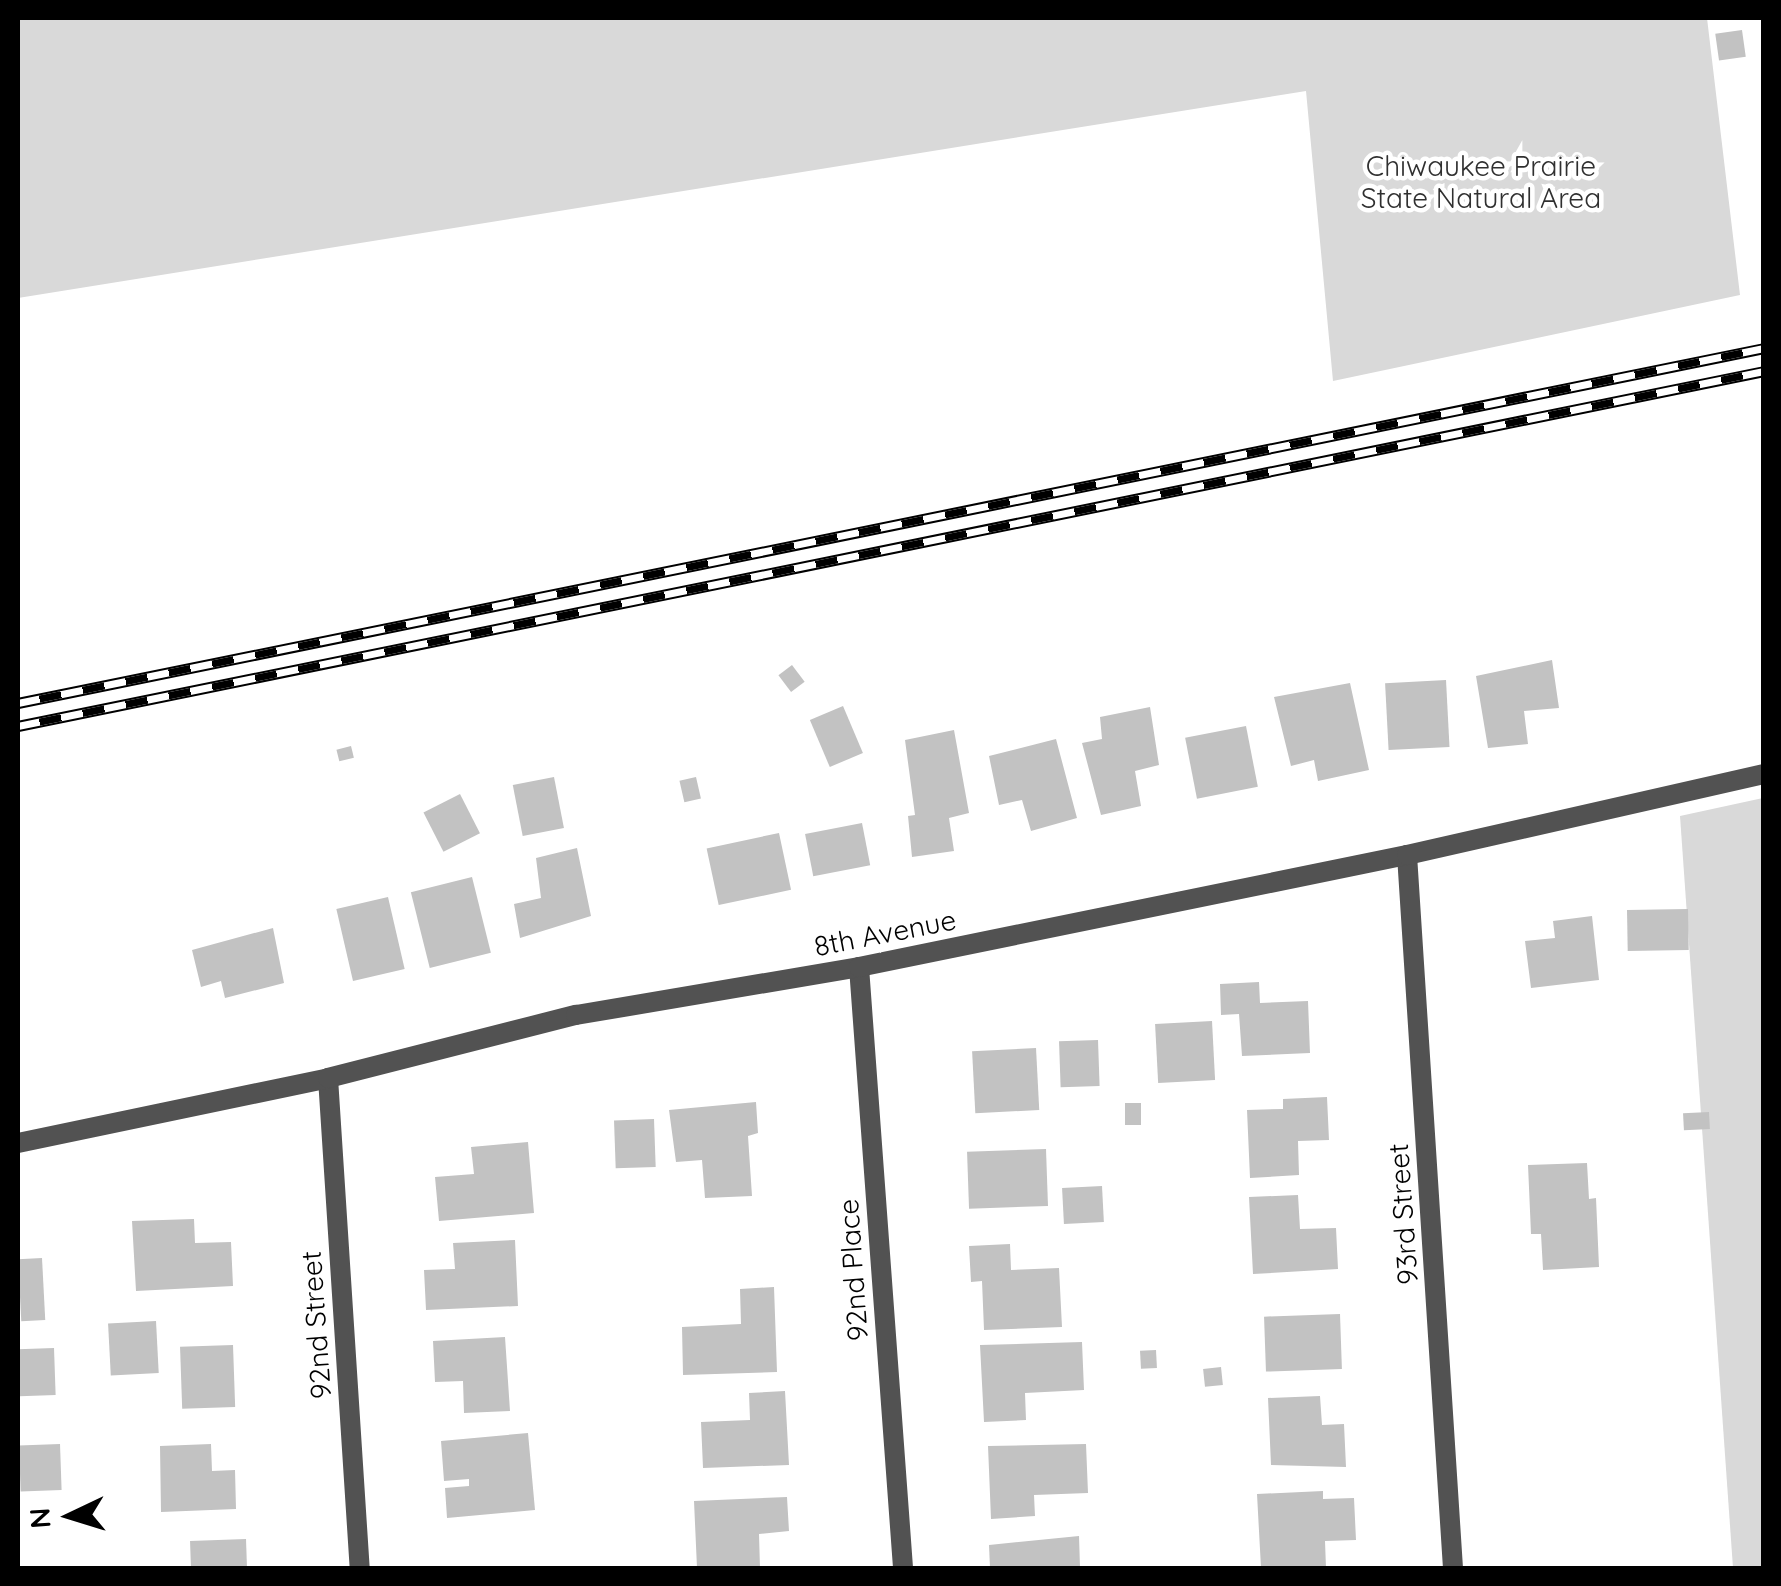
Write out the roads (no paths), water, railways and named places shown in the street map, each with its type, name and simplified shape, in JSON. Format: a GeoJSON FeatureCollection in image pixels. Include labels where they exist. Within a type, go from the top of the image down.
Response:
{"type":"FeatureCollection","features":[{"type":"Feature","properties":{"kind":"street","name":"8th Avenue"},"geometry":{"type":"LineString","coordinates":[[18,1144],[328,1078],[576,1015],[859,968],[1408,855],[1764,774]]}},
{"type":"Feature","properties":{"kind":"street","name":"93rd Street"},"geometry":{"type":"LineString","coordinates":[[1408,855],[1453,1568]]}},
{"type":"Feature","properties":{"kind":"street","name":"92nd Place"},"geometry":{"type":"LineString","coordinates":[[859,968],[902,1568]]}},
{"type":"Feature","properties":{"kind":"street","name":"92nd Street"},"geometry":{"type":"LineString","coordinates":[[328,1078],[360,1568]]}},
{"type":"Feature","properties":{"kind":"railway"},"geometry":{"type":"LineString","coordinates":[[18,703],[1764,348]]}},
{"type":"Feature","properties":{"kind":"railway"},"geometry":{"type":"LineString","coordinates":[[18,726],[1764,371]]}},
{"type":"Feature","properties":{"kind":"park label","name":"Chiwaukee Prairie State Natural Area"},"geometry":{"type":"Point","coordinates":[1481,182]}}]}
